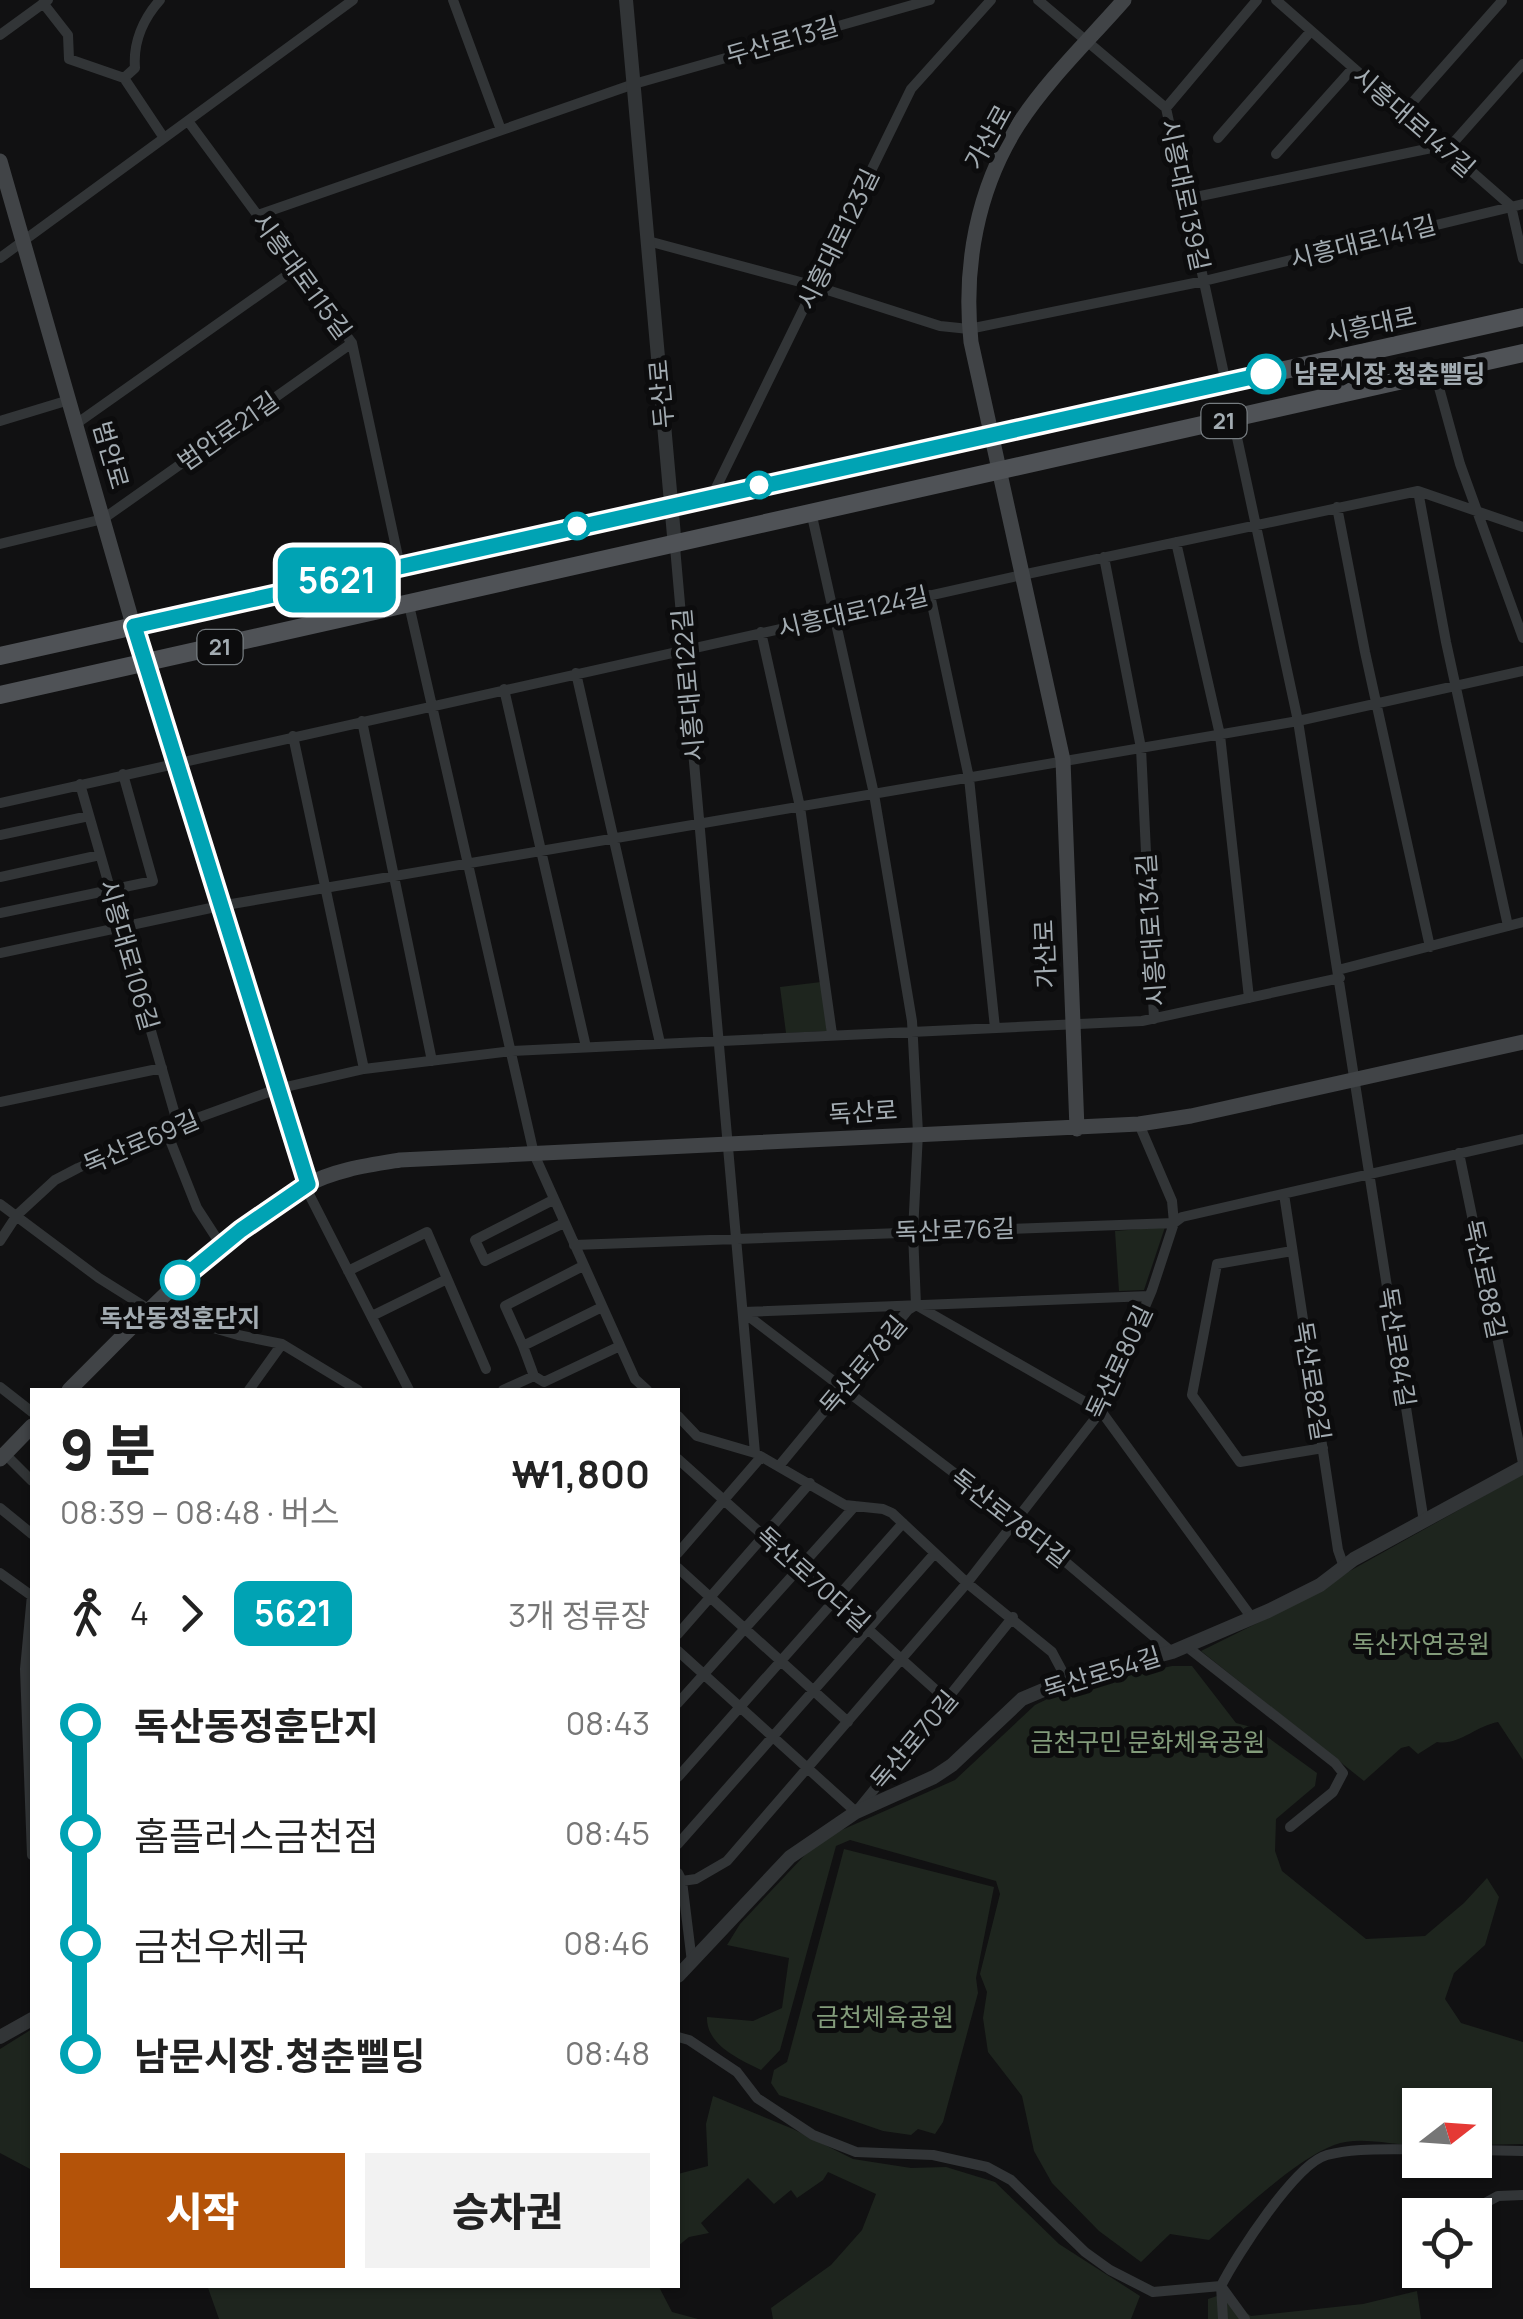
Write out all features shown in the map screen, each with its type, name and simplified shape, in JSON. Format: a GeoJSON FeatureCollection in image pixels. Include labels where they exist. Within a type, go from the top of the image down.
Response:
{"type":"FeatureCollection","features":[{"type":"Feature","properties":{"kind":"main road","name":"가산로"},"geometry":{"type":"LineString","coordinates":[[1076,1129],[1063,762],[969,328],[968,292],[974,237],[995,168],[1018,124],[1124,0]]}},
{"type":"Feature","properties":{"kind":"main road","name":"범안로"},"geometry":{"type":"LineString","coordinates":[[0,160],[144,663],[308,1184]]}},
{"type":"Feature","properties":{"kind":"main road","name":"시흥대로"},"geometry":{"type":"LineString","coordinates":[[0,656],[1523,317]]}},
{"type":"Feature","properties":{"kind":"main road","name":"21"},"geometry":{"type":"LineString","coordinates":[[0,695],[675,547],[999,469],[1523,354]]}},
{"type":"Feature","properties":{"kind":"main road","name":"독산로"},"geometry":{"type":"LineString","coordinates":[[71,1388],[221,1246],[308,1184],[354,1168],[400,1160],[1140,1124],[1523,1042]]}},
{"type":"Feature","properties":{"kind":"main road"},"geometry":{"type":"LineString","coordinates":[[2,1456],[30,1428]]}},
{"type":"Feature","properties":{"kind":"street"},"geometry":{"type":"LineString","coordinates":[[124,78],[135,68],[134,49],[150,12],[160,0]]}},
{"type":"Feature","properties":{"kind":"street"},"geometry":{"type":"LineString","coordinates":[[0,258],[353,0]]}},
{"type":"Feature","properties":{"kind":"street"},"geometry":{"type":"LineString","coordinates":[[453,0],[501,130]]}},
{"type":"Feature","properties":{"kind":"street","name":"두산로"},"geometry":{"type":"LineString","coordinates":[[626,0],[675,547]]}},
{"type":"Feature","properties":{"kind":"street","name":"두산로13길"},"geometry":{"type":"LineString","coordinates":[[258,215],[634,84],[930,0]]}},
{"type":"Feature","properties":{"kind":"street","name":"시흥대로123길"},"geometry":{"type":"LineString","coordinates":[[712,496],[911,89],[991,0]]}},
{"type":"Feature","properties":{"kind":"street","name":"시흥대로139길"},"geometry":{"type":"LineString","coordinates":[[1038,0],[1166,108],[1226,383]]}},
{"type":"Feature","properties":{"kind":"street"},"geometry":{"type":"LineString","coordinates":[[1166,108],[1257,0]]}},
{"type":"Feature","properties":{"kind":"street","name":"시흥대로147길"},"geometry":{"type":"LineString","coordinates":[[1276,0],[1443,149],[1517,205]]}},
{"type":"Feature","properties":{"kind":"street"},"geometry":{"type":"LineString","coordinates":[[1402,113],[1502,1]]}},
{"type":"Feature","properties":{"kind":"street"},"geometry":{"type":"LineString","coordinates":[[0,35],[45,2],[68,35],[69,59],[124,78],[164,138]]}},
{"type":"Feature","properties":{"kind":"street"},"geometry":{"type":"LineString","coordinates":[[1218,138],[1311,31]]}},
{"type":"Feature","properties":{"kind":"street"},"geometry":{"type":"LineString","coordinates":[[1186,199],[1443,149],[1523,64]]}},
{"type":"Feature","properties":{"kind":"street"},"geometry":{"type":"LineString","coordinates":[[1276,154],[1352,68]]}},
{"type":"Feature","properties":{"kind":"street","name":"시흥대로115길"},"geometry":{"type":"LineString","coordinates":[[188,120],[352,343],[400,566]]}},
{"type":"Feature","properties":{"kind":"street"},"geometry":{"type":"LineString","coordinates":[[1523,193],[1517,205],[1523,259]]}},
{"type":"Feature","properties":{"kind":"street","name":"시흥대로141길"},"geometry":{"type":"LineString","coordinates":[[1204,281],[1517,205]]}},
{"type":"Feature","properties":{"kind":"street"},"geometry":{"type":"LineString","coordinates":[[648,241],[815,286],[940,326],[969,328],[1204,281]]}},
{"type":"Feature","properties":{"kind":"street"},"geometry":{"type":"LineString","coordinates":[[76,424],[297,268]]}},
{"type":"Feature","properties":{"kind":"street","name":"범안로21길"},"geometry":{"type":"LineString","coordinates":[[103,519],[352,343]]}},
{"type":"Feature","properties":{"kind":"street"},"geometry":{"type":"LineString","coordinates":[[1435,373],[1460,464],[1523,638]]}},
{"type":"Feature","properties":{"kind":"street"},"geometry":{"type":"LineString","coordinates":[[0,421],[69,400]]}},
{"type":"Feature","properties":{"kind":"street","name":"독산로84길"},"geometry":{"type":"LineString","coordinates":[[1233,419],[1298,721],[1424,1522]]}},
{"type":"Feature","properties":{"kind":"street"},"geometry":{"type":"LineString","coordinates":[[1418,491],[1508,926]]}},
{"type":"Feature","properties":{"kind":"street"},"geometry":{"type":"LineString","coordinates":[[1022,574],[1418,491],[1523,528]]}},
{"type":"Feature","properties":{"kind":"street"},"geometry":{"type":"LineString","coordinates":[[1337,507],[1430,946]]}},
{"type":"Feature","properties":{"kind":"street","name":"독산로78길"},"geometry":{"type":"LineString","coordinates":[[779,1466],[916,1305],[912,1232],[918,1134],[914,1032],[874,794],[812,516]]}},
{"type":"Feature","properties":{"kind":"street"},"geometry":{"type":"LineString","coordinates":[[0,544],[103,519]]}},
{"type":"Feature","properties":{"kind":"street"},"geometry":{"type":"LineString","coordinates":[[1176,542],[1220,735],[1248,998]]}},
{"type":"Feature","properties":{"kind":"street","name":"시흥대로122길"},"geometry":{"type":"LineString","coordinates":[[675,547],[758,1455]]}},
{"type":"Feature","properties":{"kind":"street","name":"시흥대로134길"},"geometry":{"type":"LineString","coordinates":[[1104,557],[1141,748],[1154,1018],[1248,998],[1523,922]]}},
{"type":"Feature","properties":{"kind":"street","name":"시흥대로124길"},"geometry":{"type":"LineString","coordinates":[[293,736],[1022,574]]}},
{"type":"Feature","properties":{"kind":"street"},"geometry":{"type":"LineString","coordinates":[[930,595],[969,778],[995,1028]]}},
{"type":"Feature","properties":{"kind":"street"},"geometry":{"type":"LineString","coordinates":[[409,605],[534,1154],[634,1380],[644,1388]]}},
{"type":"Feature","properties":{"kind":"street"},"geometry":{"type":"LineString","coordinates":[[762,632],[800,806],[832,1034]]}},
{"type":"Feature","properties":{"kind":"street"},"geometry":{"type":"LineString","coordinates":[[0,954],[220,906],[1298,721],[1523,672]]}},
{"type":"Feature","properties":{"kind":"street"},"geometry":{"type":"LineString","coordinates":[[576,674],[660,1043]]}},
{"type":"Feature","properties":{"kind":"street"},"geometry":{"type":"LineString","coordinates":[[504,690],[586,1047]]}},
{"type":"Feature","properties":{"kind":"street"},"geometry":{"type":"LineString","coordinates":[[362,721],[432,1061]]}},
{"type":"Feature","properties":{"kind":"street"},"geometry":{"type":"LineString","coordinates":[[0,802],[293,736],[364,1069]]}},
{"type":"Feature","properties":{"kind":"street"},"geometry":{"type":"LineString","coordinates":[[0,913],[153,881],[123,774]]}},
{"type":"Feature","properties":{"kind":"street","name":"시흥대로106길"},"geometry":{"type":"LineString","coordinates":[[80,784],[178,1125]]}},
{"type":"Feature","properties":{"kind":"street"},"geometry":{"type":"LineString","coordinates":[[0,835],[89,816]]}},
{"type":"Feature","properties":{"kind":"street"},"geometry":{"type":"LineString","coordinates":[[0,877],[100,854]]}},
{"type":"Feature","properties":{"kind":"street"},"geometry":{"type":"LineString","coordinates":[[277,1089],[364,1069],[512,1051],[1154,1018]]}},
{"type":"Feature","properties":{"kind":"street"},"geometry":{"type":"LineString","coordinates":[[0,1102],[162,1068]]}},
{"type":"Feature","properties":{"kind":"street","name":"독산로69길"},"geometry":{"type":"LineString","coordinates":[[0,1241],[18,1215],[55,1180],[178,1125],[277,1089]]}},
{"type":"Feature","properties":{"kind":"street"},"geometry":{"type":"LineString","coordinates":[[1140,1124],[1172,1201],[1174,1223],[1370,1172],[1523,1140]]}},
{"type":"Feature","properties":{"kind":"street"},"geometry":{"type":"LineString","coordinates":[[166,1130],[197,1208],[221,1246]]}},
{"type":"Feature","properties":{"kind":"street","name":"독산로88길"},"geometry":{"type":"LineString","coordinates":[[1459,1153],[1523,1465]]}},
{"type":"Feature","properties":{"kind":"street"},"geometry":{"type":"LineString","coordinates":[[308,1184],[310,1196],[408,1388]]}},
{"type":"Feature","properties":{"kind":"street","name":"독산로82길"},"geometry":{"type":"LineString","coordinates":[[1284,1194],[1338,1550],[1344,1568]]}},
{"type":"Feature","properties":{"kind":"street"},"geometry":{"type":"LineString","coordinates":[[554,1200],[476,1240],[485,1261],[564,1223]]}},
{"type":"Feature","properties":{"kind":"street"},"geometry":{"type":"LineString","coordinates":[[0,1204],[99,1278],[150,1310],[238,1336],[282,1344],[355,1388]]}},
{"type":"Feature","properties":{"kind":"street","name":"독산로76길"},"geometry":{"type":"LineString","coordinates":[[574,1245],[1174,1223]]}},
{"type":"Feature","properties":{"kind":"street","name":"독산로80길"},"geometry":{"type":"LineString","coordinates":[[902,1659],[967,1583],[1101,1411],[1150,1296],[1174,1223]]}},
{"type":"Feature","properties":{"kind":"street"},"geometry":{"type":"LineString","coordinates":[[348,1271],[427,1232],[486,1369]]}},
{"type":"Feature","properties":{"kind":"street"},"geometry":{"type":"LineString","coordinates":[[1292,1251],[1218,1264],[1192,1395],[1240,1462],[1322,1448]]}},
{"type":"Feature","properties":{"kind":"street"},"geometry":{"type":"LineString","coordinates":[[584,1266],[505,1306],[534,1376],[544,1382],[620,1346]]}},
{"type":"Feature","properties":{"kind":"street"},"geometry":{"type":"LineString","coordinates":[[372,1316],[448,1279]]}},
{"type":"Feature","properties":{"kind":"street"},"geometry":{"type":"LineString","coordinates":[[743,1312],[1150,1296]]}},
{"type":"Feature","properties":{"kind":"street"},"geometry":{"type":"LineString","coordinates":[[916,1305],[1101,1411],[1252,1618]]}},
{"type":"Feature","properties":{"kind":"street"},"geometry":{"type":"LineString","coordinates":[[522,1346],[602,1307]]}},
{"type":"Feature","properties":{"kind":"street","name":"독산로78다길"},"geometry":{"type":"LineString","coordinates":[[743,1312],[1179,1649],[1335,1763],[1343,1773],[1334,1792],[1290,1826]]}},
{"type":"Feature","properties":{"kind":"street"},"geometry":{"type":"LineString","coordinates":[[251,1388],[282,1344]]}},
{"type":"Feature","properties":{"kind":"street"},"geometry":{"type":"LineString","coordinates":[[507,1388],[534,1376]]}},
{"type":"Feature","properties":{"kind":"street"},"geometry":{"type":"LineString","coordinates":[[627,1388],[634,1380]]}},
{"type":"Feature","properties":{"kind":"street"},"geometry":{"type":"LineString","coordinates":[[0,1387],[30,1410]]}},
{"type":"Feature","properties":{"kind":"street"},"geometry":{"type":"LineString","coordinates":[[680,1418],[696,1436],[758,1455],[844,1504],[883,1509],[1052,1652],[1067,1680]]}},
{"type":"Feature","properties":{"kind":"street"},"geometry":{"type":"LineString","coordinates":[[680,1550],[758,1455]]}},
{"type":"Feature","properties":{"kind":"street"},"geometry":{"type":"LineString","coordinates":[[2,1456],[30,1478]]}},
{"type":"Feature","properties":{"kind":"street","name":"독산로70다길"},"geometry":{"type":"LineString","coordinates":[[682,1463],[947,1700]]}},
{"type":"Feature","properties":{"kind":"street","name":"독산로54길"},"geometry":{"type":"LineString","coordinates":[[680,1974],[790,1856],[856,1812],[952,1765],[1022,1699],[1067,1680],[1179,1649],[1252,1618],[1320,1586],[1354,1559],[1523,1465]]}},
{"type":"Feature","properties":{"kind":"street"},"geometry":{"type":"LineString","coordinates":[[680,1632],[810,1483]]}},
{"type":"Feature","properties":{"kind":"street"},"geometry":{"type":"LineString","coordinates":[[680,1700],[855,1506]]}},
{"type":"Feature","properties":{"kind":"street"},"geometry":{"type":"LineString","coordinates":[[0,1508],[30,1532]]}},
{"type":"Feature","properties":{"kind":"street"},"geometry":{"type":"LineString","coordinates":[[680,1776],[902,1523]]}},
{"type":"Feature","properties":{"kind":"street"},"geometry":{"type":"LineString","coordinates":[[680,1842],[935,1553]]}},
{"type":"Feature","properties":{"kind":"street"},"geometry":{"type":"LineString","coordinates":[[680,1570],[848,1722]]}},
{"type":"Feature","properties":{"kind":"street"},"geometry":{"type":"LineString","coordinates":[[0,1573],[30,1595]]}},
{"type":"Feature","properties":{"kind":"street","name":"독산로70길"},"geometry":{"type":"LineString","coordinates":[[680,1653],[856,1812],[1013,1617]]}},
{"type":"Feature","properties":{"kind":"street"},"geometry":{"type":"LineString","coordinates":[[30,1626],[26,1686],[30,1798]]}},
{"type":"Feature","properties":{"kind":"street"},"geometry":{"type":"LineString","coordinates":[[692,1962],[680,1877],[696,1879],[727,1861],[902,1659]]}},
{"type":"Feature","properties":{"kind":"street"},"geometry":{"type":"LineString","coordinates":[[0,2037],[30,2020]]}},
{"type":"Feature","properties":{"kind":"street"},"geometry":{"type":"LineString","coordinates":[[680,2038],[738,2072],[757,2098],[812,2135],[856,2152],[932,2155],[987,2167],[1011,2180],[1085,2252],[1153,2292],[1222,2286]]}},
{"type":"Feature","properties":{"kind":"street"},"geometry":{"type":"LineString","coordinates":[[1222,2319],[1222,2286],[1234,2259],[1307,2166],[1323,2156],[1402,2150]]}},
{"type":"Feature","properties":{"kind":"street"},"geometry":{"type":"LineString","coordinates":[[1492,2150],[1523,2150]]}},
{"type":"Feature","properties":{"kind":"street"},"geometry":{"type":"LineString","coordinates":[[1492,2199],[1523,2195]]}},
{"type":"Feature","properties":{"kind":"street"},"geometry":{"type":"LineString","coordinates":[[1222,2286],[1245,2319]]}},
{"type":"Feature","properties":{"kind":"green space"},"geometry":{"type":"Polygon","coordinates":[[[821,982],[827,1031],[786,1033],[780,987],[821,982]]]}},
{"type":"Feature","properties":{"kind":"green space"},"geometry":{"type":"Polygon","coordinates":[[[1165,1227],[1144,1290],[1119,1291],[1115,1231],[1165,1227]]]}},
{"type":"Feature","properties":{"kind":"green space","name":"독산자연공원"},"geometry":{"type":"Polygon","coordinates":[[[1523,1474],[1523,1760],[1498,1722],[1452,1741],[1437,1742],[1418,1754],[1409,1746],[1401,1748],[1364,1781],[1201,1651],[1318,1593],[1348,1572],[1523,1474]]]}},
{"type":"Feature","properties":{"kind":"green space","name":"금천구민 문화체육공원"},"geometry":{"type":"Polygon","coordinates":[[[1172,1666],[1192,1666],[1236,1723],[1255,1728],[1317,1773],[1315,1786],[1276,1819],[1275,1851],[1282,1871],[1366,1939],[1425,1936],[1487,1878],[1499,1897],[1485,1945],[1454,1973],[1445,1999],[1461,2023],[1523,2042],[1523,2144],[1492,2145],[1492,2088],[1402,2088],[1402,2144],[1366,2141],[1334,2145],[1286,2174],[1209,2240],[1170,2234],[1141,2262],[1099,2231],[1052,2183],[1034,2151],[1022,2096],[988,2052],[983,2018],[987,1992],[980,1974],[1000,1894],[996,1881],[850,1840],[836,1846],[780,2050],[761,2070],[718,2043],[707,2017],[753,2021],[782,2008],[789,1958],[727,1945],[740,1924],[819,1840],[955,1780],[1035,1705],[1070,1688],[1172,1666]]]}},
{"type":"Feature","properties":{"kind":"green space","name":"금천체육공원"},"geometry":{"type":"Polygon","coordinates":[[[844,1849],[994,1887],[976,1978],[978,1993],[943,2122],[935,2134],[918,2129],[911,2135],[883,2131],[779,2095],[771,2083],[774,2070],[787,2062],[844,1849]]]}},
{"type":"Feature","properties":{"kind":"green space"},"geometry":{"type":"Polygon","coordinates":[[[30,2030],[30,2169],[0,2153],[0,2049],[30,2030]]]}},
{"type":"Feature","properties":{"kind":"green space"},"geometry":{"type":"Polygon","coordinates":[[[713,2096],[853,2159],[911,2168],[946,2167],[995,2182],[1059,2244],[1140,2296],[1131,2319],[773,2319],[771,2308],[831,2265],[862,2230],[876,2194],[828,2172],[797,2198],[791,2190],[774,2204],[748,2178],[701,2223],[709,2233],[689,2237],[680,2244],[680,2173],[708,2166],[706,2124],[713,2096]]]}},
{"type":"Feature","properties":{"kind":"green space"},"geometry":{"type":"Polygon","coordinates":[[[208,2288],[660,2288],[672,2312],[698,2319],[219,2319],[208,2288]]]}},
{"type":"Feature","properties":{"kind":"green space"},"geometry":{"type":"Polygon","coordinates":[[[1417,2291],[1421,2319],[1208,2319],[1208,2299],[1220,2295],[1251,2316],[1363,2304],[1417,2291]]]}},
{"type":"Feature","properties":{"kind":"bus line","name":"5621"},"geometry":{"type":"LineString","coordinates":[[180,1280],[241,1230],[308,1184],[134,626],[1266,374]]}},
{"type":"Feature","properties":{"kind":"place","name":"남문시장.청춘삘딩"},"geometry":{"type":"Point","coordinates":[1266,374]}},
{"type":"Feature","properties":{"kind":"place","name":"독산동정훈단지"},"geometry":{"type":"Point","coordinates":[180,1280]}}]}
